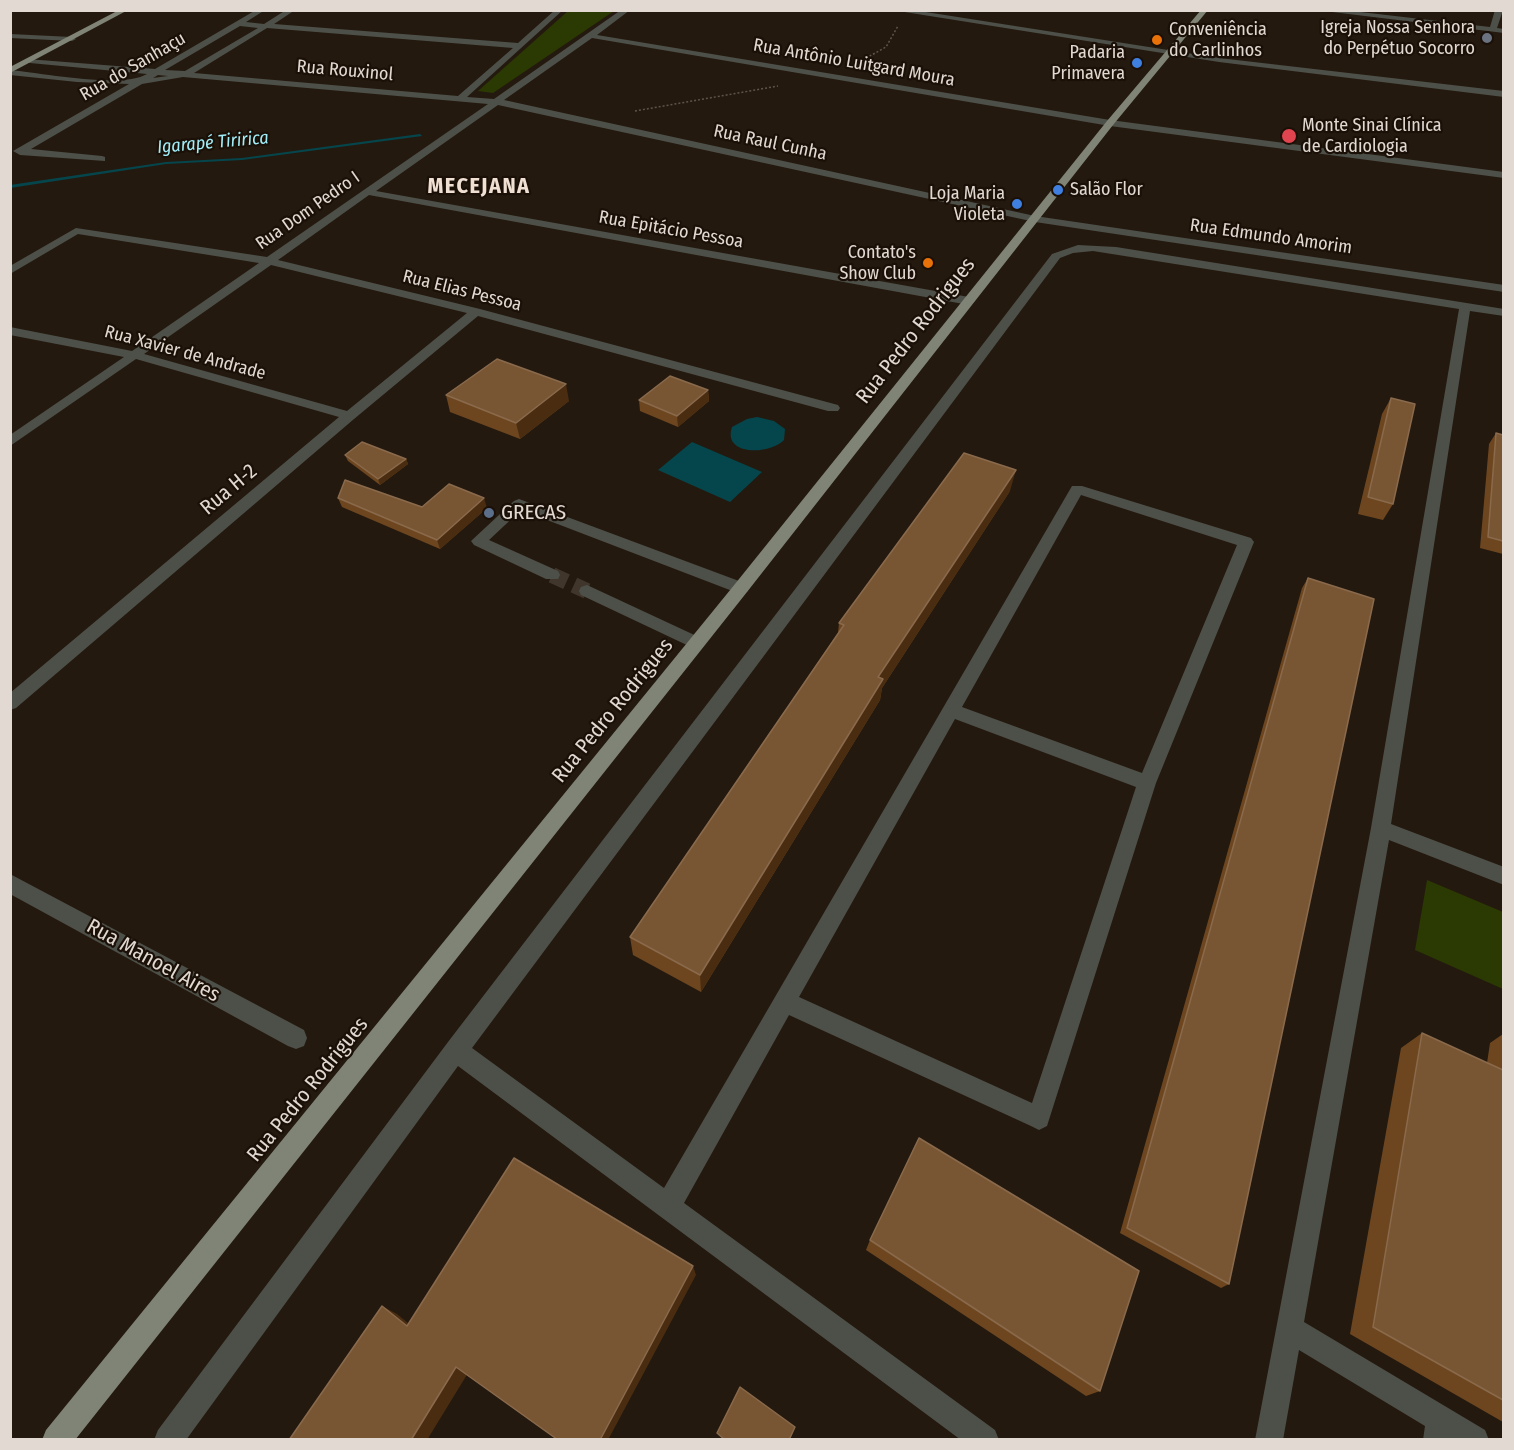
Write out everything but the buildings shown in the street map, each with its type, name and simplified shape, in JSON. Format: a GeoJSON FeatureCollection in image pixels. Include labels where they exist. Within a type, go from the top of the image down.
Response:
{"type":"FeatureCollection","features":[{"type":"Feature","properties":{"kind":"main road"},"geometry":{"type":"LineString","coordinates":[[10,72],[125,10]]}},
{"type":"Feature","properties":{"kind":"main road","name":"Rua Pedro Rodrigues"},"geometry":{"type":"LineString","coordinates":[[56,1440],[697,643],[1110,123],[1205,10]]}},
{"type":"Feature","properties":{"kind":"street","name":"Rua do Sanhaçu"},"geometry":{"type":"LineString","coordinates":[[16,151],[262,10]]}},
{"type":"Feature","properties":{"kind":"street","name":"Rua do Sanhaçu"},"geometry":{"type":"LineString","coordinates":[[188,73],[292,10]]}},
{"type":"Feature","properties":{"kind":"street"},"geometry":{"type":"LineString","coordinates":[[462,97],[560,10]]}},
{"type":"Feature","properties":{"kind":"street","name":"Rua Dom Pedro I"},"geometry":{"type":"LineString","coordinates":[[10,442],[499,102],[627,10]]}},
{"type":"Feature","properties":{"kind":"street"},"geometry":{"type":"LineString","coordinates":[[895,10],[1254,65],[1503,94]]}},
{"type":"Feature","properties":{"kind":"street"},"geometry":{"type":"LineString","coordinates":[[1319,10],[1503,31]]}},
{"type":"Feature","properties":{"kind":"street"},"geometry":{"type":"LineString","coordinates":[[1493,30],[1499,10]]}},
{"type":"Feature","properties":{"kind":"street"},"geometry":{"type":"LineString","coordinates":[[240,24],[521,46]]}},
{"type":"Feature","properties":{"kind":"street"},"geometry":{"type":"LineString","coordinates":[[10,36],[72,39]]}},
{"type":"Feature","properties":{"kind":"street","name":"Rua Antônio Luitgard Moura"},"geometry":{"type":"LineString","coordinates":[[592,36],[1110,123],[1503,175]]}},
{"type":"Feature","properties":{"kind":"street","name":"Rua Rouxinol"},"geometry":{"type":"LineString","coordinates":[[30,61],[188,73],[499,102]]}},
{"type":"Feature","properties":{"kind":"street","name":"Rua Rouxinol"},"geometry":{"type":"LineString","coordinates":[[10,72],[137,83],[188,73]]}},
{"type":"Feature","properties":{"kind":"street","name":"Rua Raul Cunha"},"geometry":{"type":"LineString","coordinates":[[499,102],[1035,219]]}},
{"type":"Feature","properties":{"kind":"street"},"geometry":{"type":"LineString","coordinates":[[16,151],[102,159]]}},
{"type":"Feature","properties":{"kind":"street","name":"Rua Epitácio Pessoa"},"geometry":{"type":"LineString","coordinates":[[367,192],[969,301]]}},
{"type":"Feature","properties":{"kind":"street","name":"Rua Edmundo Amorim"},"geometry":{"type":"LineString","coordinates":[[1035,219],[1503,289]]}},
{"type":"Feature","properties":{"kind":"street","name":"Rua Elias Pessoa"},"geometry":{"type":"LineString","coordinates":[[10,272],[76,231],[270,261],[476,312],[833,408]]}},
{"type":"Feature","properties":{"kind":"street"},"geometry":{"type":"LineString","coordinates":[[168,1440],[456,1050],[1056,256],[1067,250],[1079,248],[1116,250],[1503,313]]}},
{"type":"Feature","properties":{"kind":"street"},"geometry":{"type":"LineString","coordinates":[[1269,1440],[1381,828],[1465,306]]}},
{"type":"Feature","properties":{"kind":"street","name":"Rua H-2"},"geometry":{"type":"LineString","coordinates":[[10,703],[349,416],[476,312]]}},
{"type":"Feature","properties":{"kind":"street","name":"Rua Xavier de Andrade"},"geometry":{"type":"LineString","coordinates":[[10,330],[134,356],[349,416]]}},
{"type":"Feature","properties":{"kind":"street"},"geometry":{"type":"LineString","coordinates":[[668,1206],[1077,489],[1246,542],[1147,783],[1039,1118],[785,1002]]}},
{"type":"Feature","properties":{"kind":"street"},"geometry":{"type":"LineString","coordinates":[[552,575],[479,541],[519,504],[741,588]]}},
{"type":"Feature","properties":{"kind":"street"},"geometry":{"type":"LineString","coordinates":[[586,591],[697,643]]}},
{"type":"Feature","properties":{"kind":"street"},"geometry":{"type":"LineString","coordinates":[[951,710],[1147,783]]}},
{"type":"Feature","properties":{"kind":"street"},"geometry":{"type":"LineString","coordinates":[[1381,828],[1503,876]]}},
{"type":"Feature","properties":{"kind":"street","name":"Rua Manoel Aires"},"geometry":{"type":"LineString","coordinates":[[10,883],[296,1038]]}},
{"type":"Feature","properties":{"kind":"street"},"geometry":{"type":"LineString","coordinates":[[456,1050],[985,1440]]}},
{"type":"Feature","properties":{"kind":"street"},"geometry":{"type":"LineString","coordinates":[[1289,1328],[1439,1429],[1476,1440]]}},
{"type":"Feature","properties":{"kind":"path"},"geometry":{"type":"LineString","coordinates":[[829,76],[886,48],[895,30],[909,13]]}},
{"type":"Feature","properties":{"kind":"path"},"geometry":{"type":"LineString","coordinates":[[625,112],[782,85]]}},
{"type":"Feature","properties":{"kind":"green space"},"geometry":{"type":"Polygon","coordinates":[[[568,11],[614,11],[493,93],[478,91],[568,11]]]}},
{"type":"Feature","properties":{"kind":"green space"},"geometry":{"type":"Polygon","coordinates":[[[1427,880],[1503,912],[1503,989],[1415,950],[1427,880]]]}},
{"type":"Feature","properties":{"kind":"water"},"geometry":{"type":"Polygon","coordinates":[[[757,417],[774,421],[785,429],[784,440],[777,445],[759,450],[740,448],[734,443],[731,436],[732,427],[747,419],[757,417]]]}},
{"type":"Feature","properties":{"kind":"water"},"geometry":{"type":"Polygon","coordinates":[[[692,442],[762,472],[730,502],[658,470],[692,442]]]}},
{"type":"Feature","properties":{"kind":"waterway","name":"Igarapé Tiririca"},"geometry":{"type":"LineString","coordinates":[[10,187],[166,163],[242,159],[420,135]]}},
{"type":"Feature","properties":{"kind":"tunnel"},"geometry":{"type":"LineString","coordinates":[[552,575],[587,591]]}},
{"type":"Feature","properties":{"kind":"place","name":"Igreja Nossa Senhora do Perpétuo Socorro"},"geometry":{"type":"Point","coordinates":[1487,38]}},
{"type":"Feature","properties":{"kind":"place","name":"Conveniência do Carlinhos"},"geometry":{"type":"Point","coordinates":[1157,40]}},
{"type":"Feature","properties":{"kind":"place","name":"Padaria Primavera"},"geometry":{"type":"Point","coordinates":[1137,63]}},
{"type":"Feature","properties":{"kind":"place","name":"Monte Sinai Clínica de Cardiologia"},"geometry":{"type":"Point","coordinates":[1289,136]}},
{"type":"Feature","properties":{"kind":"place","name":"Salão Flor"},"geometry":{"type":"Point","coordinates":[1058,190]}},
{"type":"Feature","properties":{"kind":"place","name":"Loja Maria Violeta"},"geometry":{"type":"Point","coordinates":[1017,204]}},
{"type":"Feature","properties":{"kind":"place","name":"Contato's Show Club"},"geometry":{"type":"Point","coordinates":[928,263]}},
{"type":"Feature","properties":{"kind":"place","name":"GRECAS"},"geometry":{"type":"Point","coordinates":[489,513]}},
{"type":"Feature","properties":{"kind":"district","name":"MECEJANA"},"geometry":{"type":"Point","coordinates":[479,187]}}]}
